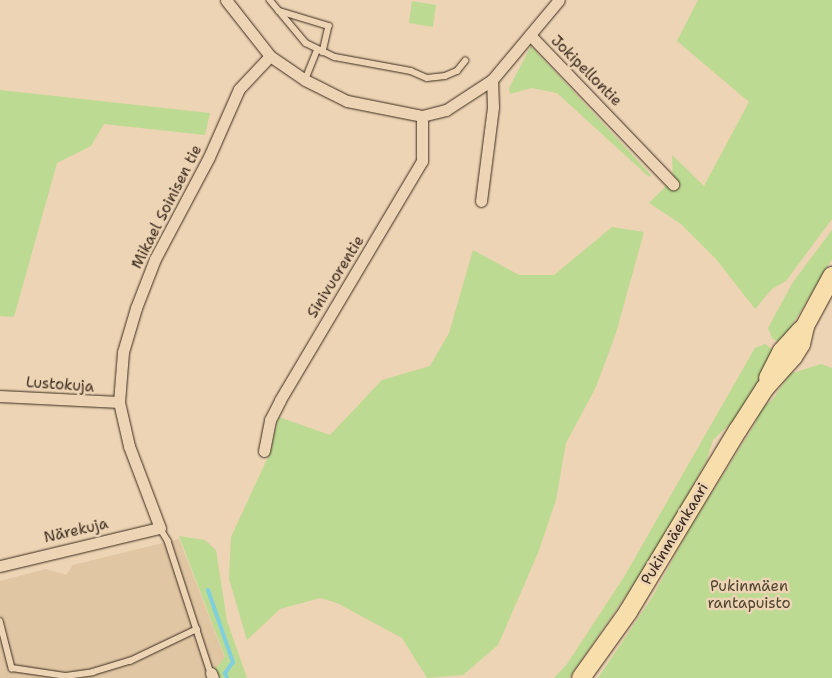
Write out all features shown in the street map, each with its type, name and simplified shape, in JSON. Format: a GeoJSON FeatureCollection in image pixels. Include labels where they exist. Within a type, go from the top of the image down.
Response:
{"type":"FeatureCollection","features":[{"type":"Feature","properties":{"kind":"main road","name":"Pukinmäenkaari"},"geometry":{"type":"LineString","coordinates":[[581,678],[628,612],[765,388],[793,357],[801,344],[805,326],[832,276]]}},
{"type":"Feature","properties":{"kind":"street","name":"Jokipellontie"},"geometry":{"type":"LineString","coordinates":[[226,0],[270,56],[305,80],[348,101],[422,116],[446,110],[492,80],[530,35],[673,184]]}},
{"type":"Feature","properties":{"kind":"street"},"geometry":{"type":"LineString","coordinates":[[530,35],[559,0]]}},
{"type":"Feature","properties":{"kind":"street","name":"Mikael Soinisen tie"},"geometry":{"type":"LineString","coordinates":[[160,528],[129,446],[118,402],[128,330],[155,259],[209,158],[239,89],[270,56]]}},
{"type":"Feature","properties":{"kind":"street"},"geometry":{"type":"LineString","coordinates":[[481,200],[494,101],[492,80]]}},
{"type":"Feature","properties":{"kind":"street","name":"Sinivuorentie"},"geometry":{"type":"LineString","coordinates":[[264,452],[270,420],[280,400],[422,161],[422,116]]}},
{"type":"Feature","properties":{"kind":"street","name":"Lustokuja"},"geometry":{"type":"LineString","coordinates":[[0,396],[118,402]]}},
{"type":"Feature","properties":{"kind":"street","name":"Närekuja"},"geometry":{"type":"LineString","coordinates":[[0,566],[160,528]]}},
{"type":"Feature","properties":{"kind":"lane"},"geometry":{"type":"LineString","coordinates":[[270,0],[306,43],[320,51],[411,71],[427,78],[444,76],[457,71],[465,62]]}},
{"type":"Feature","properties":{"kind":"lane"},"geometry":{"type":"LineString","coordinates":[[279,11],[328,26],[320,51],[305,80]]}},
{"type":"Feature","properties":{"kind":"lane"},"geometry":{"type":"LineString","coordinates":[[160,528],[168,541],[212,676]]}},
{"type":"Feature","properties":{"kind":"lane"},"geometry":{"type":"LineString","coordinates":[[0,621],[12,668],[66,676],[94,672],[130,661],[197,629]]}},
{"type":"Feature","properties":{"kind":"shaded area"},"geometry":{"type":"Polygon","coordinates":[[[179,539],[225,658],[207,678],[0,678],[0,581],[46,569],[66,575],[73,565],[179,539]]]}},
{"type":"Feature","properties":{"kind":"green space"},"geometry":{"type":"Polygon","coordinates":[[[698,0],[832,0],[832,219],[786,281],[772,289],[755,309],[716,259],[681,224],[649,203],[673,179],[672,155],[704,186],[749,102],[677,41],[698,0]]]}},
{"type":"Feature","properties":{"kind":"green space"},"geometry":{"type":"Polygon","coordinates":[[[412,1],[436,5],[433,27],[409,23],[412,1]]]}},
{"type":"Feature","properties":{"kind":"green space"},"geometry":{"type":"Polygon","coordinates":[[[531,46],[651,175],[649,177],[557,93],[531,88],[510,94],[509,88],[531,46]]]}},
{"type":"Feature","properties":{"kind":"green space"},"geometry":{"type":"Polygon","coordinates":[[[0,90],[210,113],[205,135],[104,124],[91,146],[57,163],[14,317],[0,316],[0,90]]]}},
{"type":"Feature","properties":{"kind":"green space"},"geometry":{"type":"Polygon","coordinates":[[[612,227],[644,232],[616,333],[596,387],[566,443],[556,500],[538,553],[498,645],[463,675],[427,678],[402,638],[337,603],[320,598],[280,609],[247,640],[229,579],[231,537],[269,455],[279,417],[330,435],[382,380],[430,366],[449,333],[473,250],[519,275],[554,275],[612,227]]]}},
{"type":"Feature","properties":{"kind":"green space"},"geometry":{"type":"Polygon","coordinates":[[[832,230],[832,259],[781,344],[772,338],[768,328],[793,282],[832,230]]]}},
{"type":"Feature","properties":{"kind":"green space"},"geometry":{"type":"Polygon","coordinates":[[[765,344],[776,352],[734,420],[713,440],[706,462],[651,559],[569,678],[554,678],[567,664],[624,577],[755,348],[765,344]]]}},
{"type":"Feature","properties":{"kind":"green space","name":"Pukinmäen rantapuisto"},"geometry":{"type":"Polygon","coordinates":[[[821,364],[832,368],[832,678],[598,678],[651,599],[692,525],[755,424],[760,409],[772,400],[790,374],[821,364]]]}},
{"type":"Feature","properties":{"kind":"green space"},"geometry":{"type":"Polygon","coordinates":[[[179,536],[205,540],[216,550],[227,621],[247,678],[219,678],[215,669],[225,657],[179,536]]]}},
{"type":"Feature","properties":{"kind":"waterway"},"geometry":{"type":"LineString","coordinates":[[208,590],[233,662],[225,673],[227,678]]}}]}
